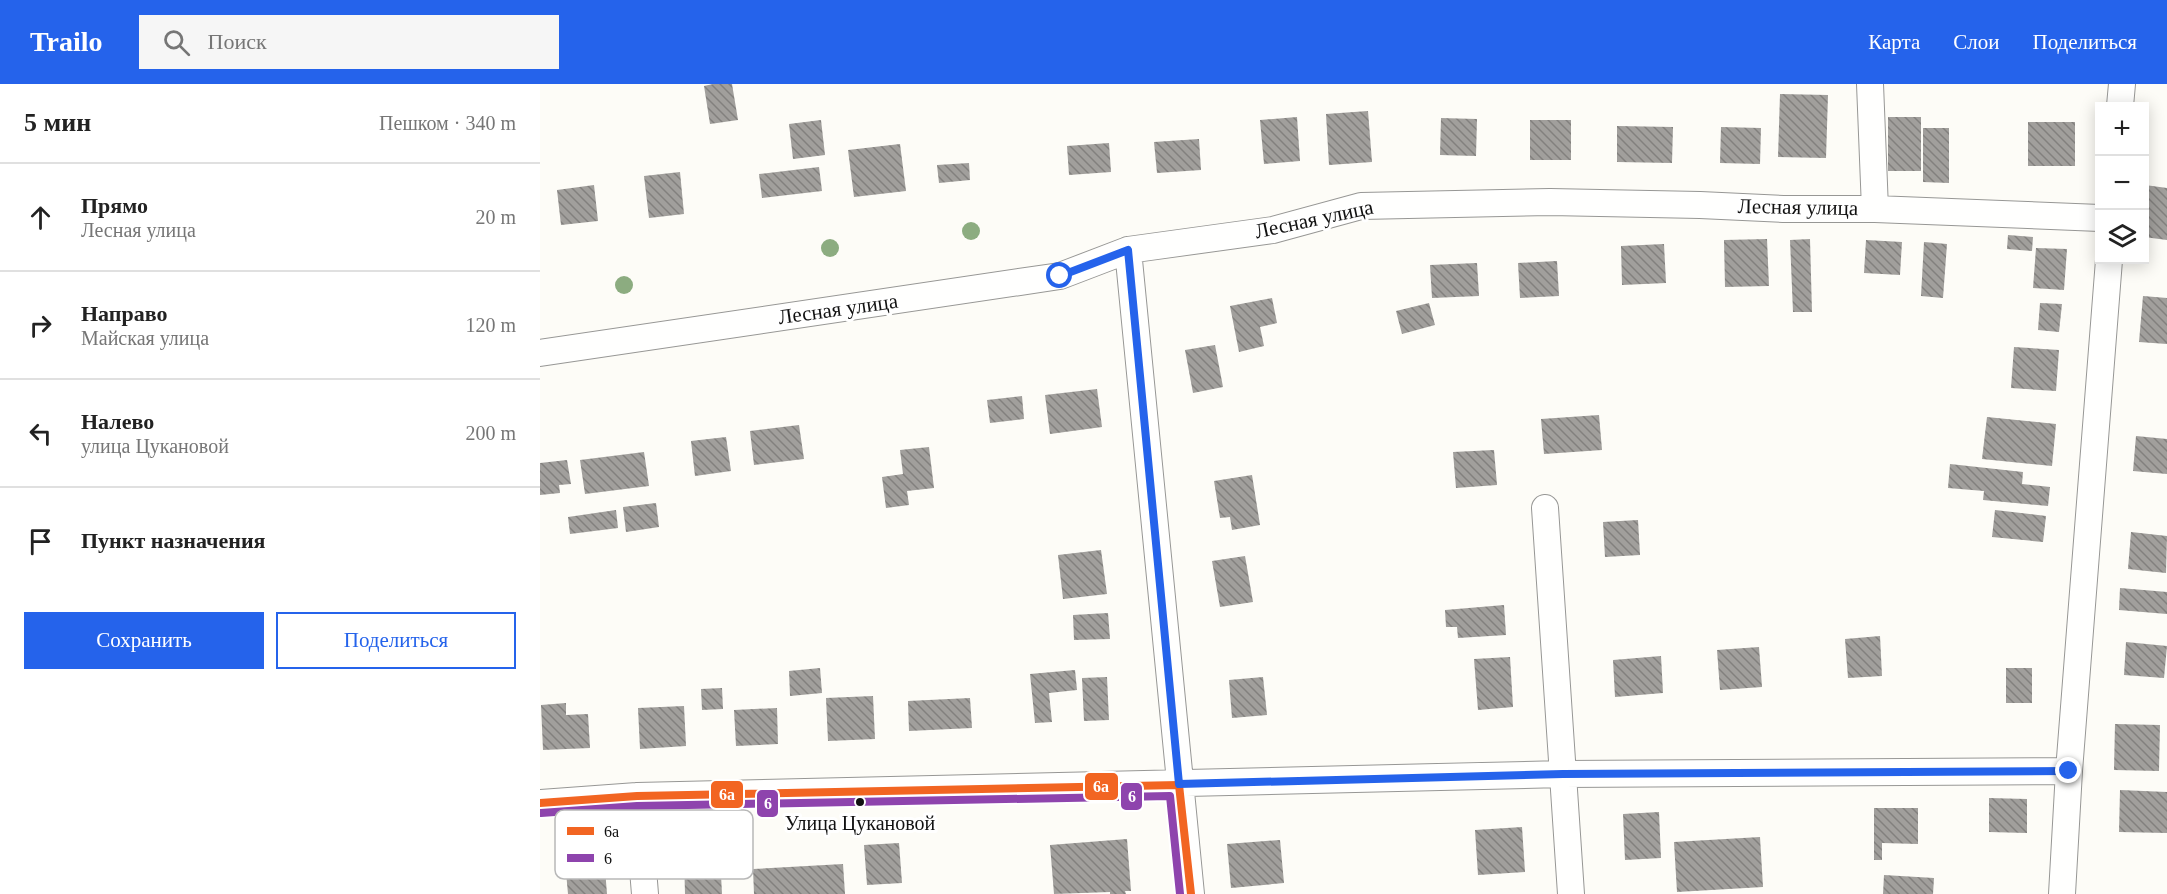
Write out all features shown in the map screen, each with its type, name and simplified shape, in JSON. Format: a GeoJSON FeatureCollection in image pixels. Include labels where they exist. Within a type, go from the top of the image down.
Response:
{"type":"FeatureCollection","features":[{"type":"Feature","properties":{"kind":"street"},"geometry":{"type":"LineString","coordinates":[[1870,84],[1875,209]]}},
{"type":"Feature","properties":{"kind":"street"},"geometry":{"type":"LineString","coordinates":[[2120,102],[2122,84]]}},
{"type":"Feature","properties":{"kind":"street","name":"Лесная улица"},"geometry":{"type":"LineString","coordinates":[[540,353],[1060,276],[1128,250],[1273,230],[1362,206],[1550,202],[1783,209],[1875,209],[2095,218]]}},
{"type":"Feature","properties":{"kind":"street"},"geometry":{"type":"LineString","coordinates":[[1128,250],[1191,894]]}},
{"type":"Feature","properties":{"kind":"street"},"geometry":{"type":"LineString","coordinates":[[2062,894],[2069,771],[2109,264]]}},
{"type":"Feature","properties":{"kind":"street"},"geometry":{"type":"LineString","coordinates":[[1545,508],[1571,894]]}},
{"type":"Feature","properties":{"kind":"street"},"geometry":{"type":"LineString","coordinates":[[540,802],[637,796],[1563,774],[2069,771]]}},
{"type":"Feature","properties":{"kind":"street"},"geometry":{"type":"LineString","coordinates":[[637,796],[638,810]]}},
{"type":"Feature","properties":{"kind":"street"},"geometry":{"type":"LineString","coordinates":[[644,879],[645,894]]}},
{"type":"Feature","properties":{"kind":"building"},"geometry":{"type":"Polygon","coordinates":[[[732,84],[738,120],[710,124],[704,86],[732,84]]]}},
{"type":"Feature","properties":{"kind":"building"},"geometry":{"type":"Polygon","coordinates":[[[1780,94],[1828,95],[1826,158],[1778,157],[1780,94]]]}},
{"type":"Feature","properties":{"kind":"building"},"geometry":{"type":"Polygon","coordinates":[[[1368,111],[1372,162],[1329,165],[1326,114],[1368,111]]]}},
{"type":"Feature","properties":{"kind":"building"},"geometry":{"type":"Polygon","coordinates":[[[1297,117],[1300,161],[1264,164],[1260,120],[1297,117]]]}},
{"type":"Feature","properties":{"kind":"building"},"geometry":{"type":"Polygon","coordinates":[[[1888,117],[1921,117],[1921,171],[1888,171],[1888,117]]]}},
{"type":"Feature","properties":{"kind":"building"},"geometry":{"type":"Polygon","coordinates":[[[1441,118],[1477,119],[1476,156],[1440,155],[1441,118]]]}},
{"type":"Feature","properties":{"kind":"building"},"geometry":{"type":"Polygon","coordinates":[[[821,120],[825,155],[793,159],[789,124],[821,120]]]}},
{"type":"Feature","properties":{"kind":"building"},"geometry":{"type":"Polygon","coordinates":[[[1530,120],[1571,120],[1571,160],[1530,160],[1530,120]]]}},
{"type":"Feature","properties":{"kind":"building"},"geometry":{"type":"Polygon","coordinates":[[[2028,122],[2075,122],[2075,166],[2028,166],[2028,122]]]}},
{"type":"Feature","properties":{"kind":"building"},"geometry":{"type":"Polygon","coordinates":[[[1617,126],[1673,127],[1672,163],[1617,162],[1617,126]]]}},
{"type":"Feature","properties":{"kind":"building"},"geometry":{"type":"Polygon","coordinates":[[[1721,127],[1761,128],[1760,164],[1720,163],[1721,127]]]}},
{"type":"Feature","properties":{"kind":"building"},"geometry":{"type":"Polygon","coordinates":[[[1923,128],[1949,128],[1949,183],[1923,182],[1923,128]]]}},
{"type":"Feature","properties":{"kind":"building"},"geometry":{"type":"Polygon","coordinates":[[[1199,139],[1201,170],[1157,173],[1154,142],[1199,139]]]}},
{"type":"Feature","properties":{"kind":"building"},"geometry":{"type":"Polygon","coordinates":[[[1109,143],[1111,172],[1069,175],[1067,146],[1109,143]]]}},
{"type":"Feature","properties":{"kind":"building"},"geometry":{"type":"Polygon","coordinates":[[[900,144],[906,191],[854,197],[848,150],[900,144]]]}},
{"type":"Feature","properties":{"kind":"building"},"geometry":{"type":"Polygon","coordinates":[[[969,163],[970,180],[939,183],[937,165],[969,163]]]}},
{"type":"Feature","properties":{"kind":"building"},"geometry":{"type":"Polygon","coordinates":[[[819,167],[822,191],[762,198],[759,174],[819,167]]]}},
{"type":"Feature","properties":{"kind":"building"},"geometry":{"type":"Polygon","coordinates":[[[680,172],[684,214],[649,218],[644,176],[680,172]]]}},
{"type":"Feature","properties":{"kind":"building"},"geometry":{"type":"Polygon","coordinates":[[[594,185],[598,221],[561,225],[557,190],[594,185]]]}},
{"type":"Feature","properties":{"kind":"building"},"geometry":{"type":"Polygon","coordinates":[[[2149,186],[2167,188],[2167,240],[2149,238],[2149,186]]]}},
{"type":"Feature","properties":{"kind":"building"},"geometry":{"type":"Polygon","coordinates":[[[2008,235],[2033,237],[2032,251],[2007,249],[2008,235]]]}},
{"type":"Feature","properties":{"kind":"building"},"geometry":{"type":"Polygon","coordinates":[[[1767,239],[1769,286],[1725,287],[1724,240],[1767,239]]]}},
{"type":"Feature","properties":{"kind":"building"},"geometry":{"type":"Polygon","coordinates":[[[1810,239],[1812,312],[1793,312],[1790,240],[1810,239]]]}},
{"type":"Feature","properties":{"kind":"building"},"geometry":{"type":"Polygon","coordinates":[[[1866,240],[1902,242],[1900,275],[1864,273],[1866,240]]]}},
{"type":"Feature","properties":{"kind":"building"},"geometry":{"type":"Polygon","coordinates":[[[1924,242],[1947,244],[1943,298],[1921,296],[1924,242]]]}},
{"type":"Feature","properties":{"kind":"building"},"geometry":{"type":"Polygon","coordinates":[[[1664,244],[1666,283],[1622,285],[1621,246],[1664,244]]]}},
{"type":"Feature","properties":{"kind":"building"},"geometry":{"type":"Polygon","coordinates":[[[2036,248],[2067,249],[2064,290],[2033,288],[2036,248]]]}},
{"type":"Feature","properties":{"kind":"building"},"geometry":{"type":"Polygon","coordinates":[[[1557,261],[1559,296],[1520,298],[1518,263],[1557,261]]]}},
{"type":"Feature","properties":{"kind":"building"},"geometry":{"type":"Polygon","coordinates":[[[1477,263],[1479,296],[1432,298],[1430,265],[1477,263]]]}},
{"type":"Feature","properties":{"kind":"building"},"geometry":{"type":"Polygon","coordinates":[[[2143,296],[2167,298],[2167,344],[2139,342],[2143,296]]]}},
{"type":"Feature","properties":{"kind":"building"},"geometry":{"type":"Polygon","coordinates":[[[1272,298],[1277,323],[1260,327],[1264,346],[1239,352],[1230,306],[1272,298]]]}},
{"type":"Feature","properties":{"kind":"building"},"geometry":{"type":"Polygon","coordinates":[[[1429,303],[1435,325],[1402,334],[1396,311],[1429,303]]]}},
{"type":"Feature","properties":{"kind":"building"},"geometry":{"type":"Polygon","coordinates":[[[2040,303],[2062,304],[2059,332],[2038,330],[2040,303]]]}},
{"type":"Feature","properties":{"kind":"building"},"geometry":{"type":"Polygon","coordinates":[[[1215,345],[1223,387],[1193,393],[1185,350],[1215,345]]]}},
{"type":"Feature","properties":{"kind":"building"},"geometry":{"type":"Polygon","coordinates":[[[2014,347],[2059,350],[2056,391],[2011,388],[2014,347]]]}},
{"type":"Feature","properties":{"kind":"building"},"geometry":{"type":"Polygon","coordinates":[[[1097,389],[1102,427],[1050,434],[1045,395],[1097,389]]]}},
{"type":"Feature","properties":{"kind":"building"},"geometry":{"type":"Polygon","coordinates":[[[1022,396],[1024,419],[990,423],[987,400],[1022,396]]]}},
{"type":"Feature","properties":{"kind":"building"},"geometry":{"type":"Polygon","coordinates":[[[1599,415],[1602,450],[1544,454],[1541,419],[1599,415]]]}},
{"type":"Feature","properties":{"kind":"building"},"geometry":{"type":"Polygon","coordinates":[[[1987,417],[2056,424],[2052,466],[1982,459],[1987,417]]]}},
{"type":"Feature","properties":{"kind":"building"},"geometry":{"type":"Polygon","coordinates":[[[799,425],[804,459],[754,465],[750,431],[799,425]]]}},
{"type":"Feature","properties":{"kind":"building"},"geometry":{"type":"Polygon","coordinates":[[[2136,436],[2167,439],[2167,474],[2133,471],[2136,436]]]}},
{"type":"Feature","properties":{"kind":"building"},"geometry":{"type":"Polygon","coordinates":[[[726,437],[731,471],[695,476],[691,441],[726,437]]]}},
{"type":"Feature","properties":{"kind":"building"},"geometry":{"type":"Polygon","coordinates":[[[929,447],[934,488],[907,491],[909,505],[886,508],[882,477],[903,474],[900,450],[929,447]]]}},
{"type":"Feature","properties":{"kind":"building"},"geometry":{"type":"Polygon","coordinates":[[[1494,450],[1497,485],[1456,488],[1453,452],[1494,450]]]}},
{"type":"Feature","properties":{"kind":"building"},"geometry":{"type":"Polygon","coordinates":[[[644,452],[649,486],[585,494],[580,460],[644,452]]]}},
{"type":"Feature","properties":{"kind":"building"},"geometry":{"type":"Polygon","coordinates":[[[567,460],[571,484],[559,485],[560,493],[540,495],[540,463],[567,460]]]}},
{"type":"Feature","properties":{"kind":"building"},"geometry":{"type":"Polygon","coordinates":[[[1950,464],[2023,472],[2022,484],[2050,487],[2048,506],[1983,500],[1984,491],[1948,488],[1950,464]]]}},
{"type":"Feature","properties":{"kind":"building"},"geometry":{"type":"Polygon","coordinates":[[[1252,475],[1260,525],[1232,530],[1230,517],[1220,518],[1214,481],[1252,475]]]}},
{"type":"Feature","properties":{"kind":"building"},"geometry":{"type":"Polygon","coordinates":[[[656,503],[659,527],[626,532],[623,507],[656,503]]]}},
{"type":"Feature","properties":{"kind":"building"},"geometry":{"type":"Polygon","coordinates":[[[616,510],[618,528],[570,534],[568,517],[616,510]]]}},
{"type":"Feature","properties":{"kind":"building"},"geometry":{"type":"Polygon","coordinates":[[[1995,510],[2046,516],[2043,542],[1992,537],[1995,510]]]}},
{"type":"Feature","properties":{"kind":"building"},"geometry":{"type":"Polygon","coordinates":[[[1638,520],[1640,555],[1605,557],[1603,522],[1638,520]]]}},
{"type":"Feature","properties":{"kind":"building"},"geometry":{"type":"Polygon","coordinates":[[[2131,532],[2167,536],[2166,573],[2128,569],[2131,532]]]}},
{"type":"Feature","properties":{"kind":"building"},"geometry":{"type":"Polygon","coordinates":[[[1101,550],[1107,594],[1063,599],[1058,555],[1101,550]]]}},
{"type":"Feature","properties":{"kind":"building"},"geometry":{"type":"Polygon","coordinates":[[[1245,556],[1253,602],[1220,607],[1212,561],[1245,556]]]}},
{"type":"Feature","properties":{"kind":"building"},"geometry":{"type":"Polygon","coordinates":[[[2120,588],[2167,592],[2167,614],[2119,610],[2120,588]]]}},
{"type":"Feature","properties":{"kind":"building"},"geometry":{"type":"Polygon","coordinates":[[[1504,605],[1506,635],[1458,638],[1457,627],[1446,627],[1445,610],[1504,605]]]}},
{"type":"Feature","properties":{"kind":"building"},"geometry":{"type":"Polygon","coordinates":[[[1108,613],[1110,639],[1074,640],[1073,615],[1108,613]]]}},
{"type":"Feature","properties":{"kind":"building"},"geometry":{"type":"Polygon","coordinates":[[[1880,636],[1882,676],[1848,678],[1845,639],[1880,636]]]}},
{"type":"Feature","properties":{"kind":"building"},"geometry":{"type":"Polygon","coordinates":[[[2126,642],[2167,646],[2164,678],[2124,675],[2126,642]]]}},
{"type":"Feature","properties":{"kind":"building"},"geometry":{"type":"Polygon","coordinates":[[[1759,647],[1762,687],[1720,690],[1717,650],[1759,647]]]}},
{"type":"Feature","properties":{"kind":"building"},"geometry":{"type":"Polygon","coordinates":[[[1661,656],[1663,693],[1615,697],[1613,660],[1661,656]]]}},
{"type":"Feature","properties":{"kind":"building"},"geometry":{"type":"Polygon","coordinates":[[[1510,657],[1513,707],[1478,710],[1474,659],[1510,657]]]}},
{"type":"Feature","properties":{"kind":"building"},"geometry":{"type":"Polygon","coordinates":[[[820,668],[822,693],[790,696],[789,671],[820,668]]]}},
{"type":"Feature","properties":{"kind":"building"},"geometry":{"type":"Polygon","coordinates":[[[2006,668],[2032,668],[2032,703],[2006,703],[2006,668]]]}},
{"type":"Feature","properties":{"kind":"building"},"geometry":{"type":"Polygon","coordinates":[[[1075,670],[1077,690],[1049,693],[1052,722],[1035,723],[1030,674],[1075,670]]]}},
{"type":"Feature","properties":{"kind":"building"},"geometry":{"type":"Polygon","coordinates":[[[1107,677],[1109,720],[1084,721],[1082,678],[1107,677]]]}},
{"type":"Feature","properties":{"kind":"building"},"geometry":{"type":"Polygon","coordinates":[[[1263,677],[1267,715],[1232,718],[1229,680],[1263,677]]]}},
{"type":"Feature","properties":{"kind":"building"},"geometry":{"type":"Polygon","coordinates":[[[722,688],[723,709],[702,710],[701,689],[722,688]]]}},
{"type":"Feature","properties":{"kind":"building"},"geometry":{"type":"Polygon","coordinates":[[[873,696],[875,739],[828,741],[826,698],[873,696]]]}},
{"type":"Feature","properties":{"kind":"building"},"geometry":{"type":"Polygon","coordinates":[[[970,698],[972,728],[909,731],[908,701],[970,698]]]}},
{"type":"Feature","properties":{"kind":"building"},"geometry":{"type":"Polygon","coordinates":[[[566,703],[566,715],[588,714],[590,748],[543,750],[541,705],[566,703]]]}},
{"type":"Feature","properties":{"kind":"building"},"geometry":{"type":"Polygon","coordinates":[[[684,706],[686,746],[640,749],[638,708],[684,706]]]}},
{"type":"Feature","properties":{"kind":"building"},"geometry":{"type":"Polygon","coordinates":[[[777,708],[778,744],[736,746],[734,710],[777,708]]]}},
{"type":"Feature","properties":{"kind":"building"},"geometry":{"type":"Polygon","coordinates":[[[2115,724],[2160,725],[2159,771],[2114,770],[2115,724]]]}},
{"type":"Feature","properties":{"kind":"building"},"geometry":{"type":"Polygon","coordinates":[[[2120,790],[2167,792],[2167,833],[2119,832],[2120,790]]]}},
{"type":"Feature","properties":{"kind":"building"},"geometry":{"type":"Polygon","coordinates":[[[1989,798],[2027,799],[2027,833],[1989,832],[1989,798]]]}},
{"type":"Feature","properties":{"kind":"building"},"geometry":{"type":"Polygon","coordinates":[[[1874,808],[1918,808],[1918,844],[1882,843],[1882,860],[1874,860],[1874,808]]]}},
{"type":"Feature","properties":{"kind":"building"},"geometry":{"type":"Polygon","coordinates":[[[1659,812],[1661,858],[1625,860],[1623,814],[1659,812]]]}},
{"type":"Feature","properties":{"kind":"building"},"geometry":{"type":"Polygon","coordinates":[[[1522,827],[1525,872],[1478,875],[1475,830],[1522,827]]]}},
{"type":"Feature","properties":{"kind":"building"},"geometry":{"type":"Polygon","coordinates":[[[1760,837],[1763,887],[1677,892],[1674,842],[1760,837]]]}},
{"type":"Feature","properties":{"kind":"building"},"geometry":{"type":"Polygon","coordinates":[[[1127,839],[1131,891],[1125,891],[1126,894],[1110,894],[1110,892],[1054,894],[1050,845],[1127,839]]]}},
{"type":"Feature","properties":{"kind":"building"},"geometry":{"type":"Polygon","coordinates":[[[1280,840],[1284,883],[1231,888],[1227,844],[1280,840]]]}},
{"type":"Feature","properties":{"kind":"building"},"geometry":{"type":"Polygon","coordinates":[[[899,843],[902,883],[867,885],[864,845],[899,843]]]}},
{"type":"Feature","properties":{"kind":"building"},"geometry":{"type":"Polygon","coordinates":[[[843,864],[845,894],[754,894],[753,869],[843,864]]]}},
{"type":"Feature","properties":{"kind":"building"},"geometry":{"type":"Polygon","coordinates":[[[1884,875],[1934,878],[1933,894],[1883,894],[1884,875]]]}},
{"type":"Feature","properties":{"kind":"building"},"geometry":{"type":"Polygon","coordinates":[[[567,879],[606,879],[607,894],[568,894],[567,879]]]}},
{"type":"Feature","properties":{"kind":"building"},"geometry":{"type":"Polygon","coordinates":[[[685,879],[721,879],[722,894],[685,894],[685,879]]]}},
{"type":"Feature","properties":{"kind":"transit line","name":"6а"},"geometry":{"type":"LineString","coordinates":[[540,803],[637,796],[1179,785],[1191,894]]}},
{"type":"Feature","properties":{"kind":"transit line","name":"6"},"geometry":{"type":"LineString","coordinates":[[582,810],[637,806],[1170,796],[1180,894]]}},
{"type":"Feature","properties":{"kind":"transit line","name":"6"},"geometry":{"type":"LineString","coordinates":[[541,813],[555,812]]}},
{"type":"Feature","properties":{"kind":"place","name":"Улица Цукановой"},"geometry":{"type":"Point","coordinates":[860,802]}},
{"type":"Feature","properties":{"kind":"route"},"geometry":{"type":"LineString","coordinates":[[1060,276],[1128,250],[1179,784],[1563,774],[2069,771]]}}]}
